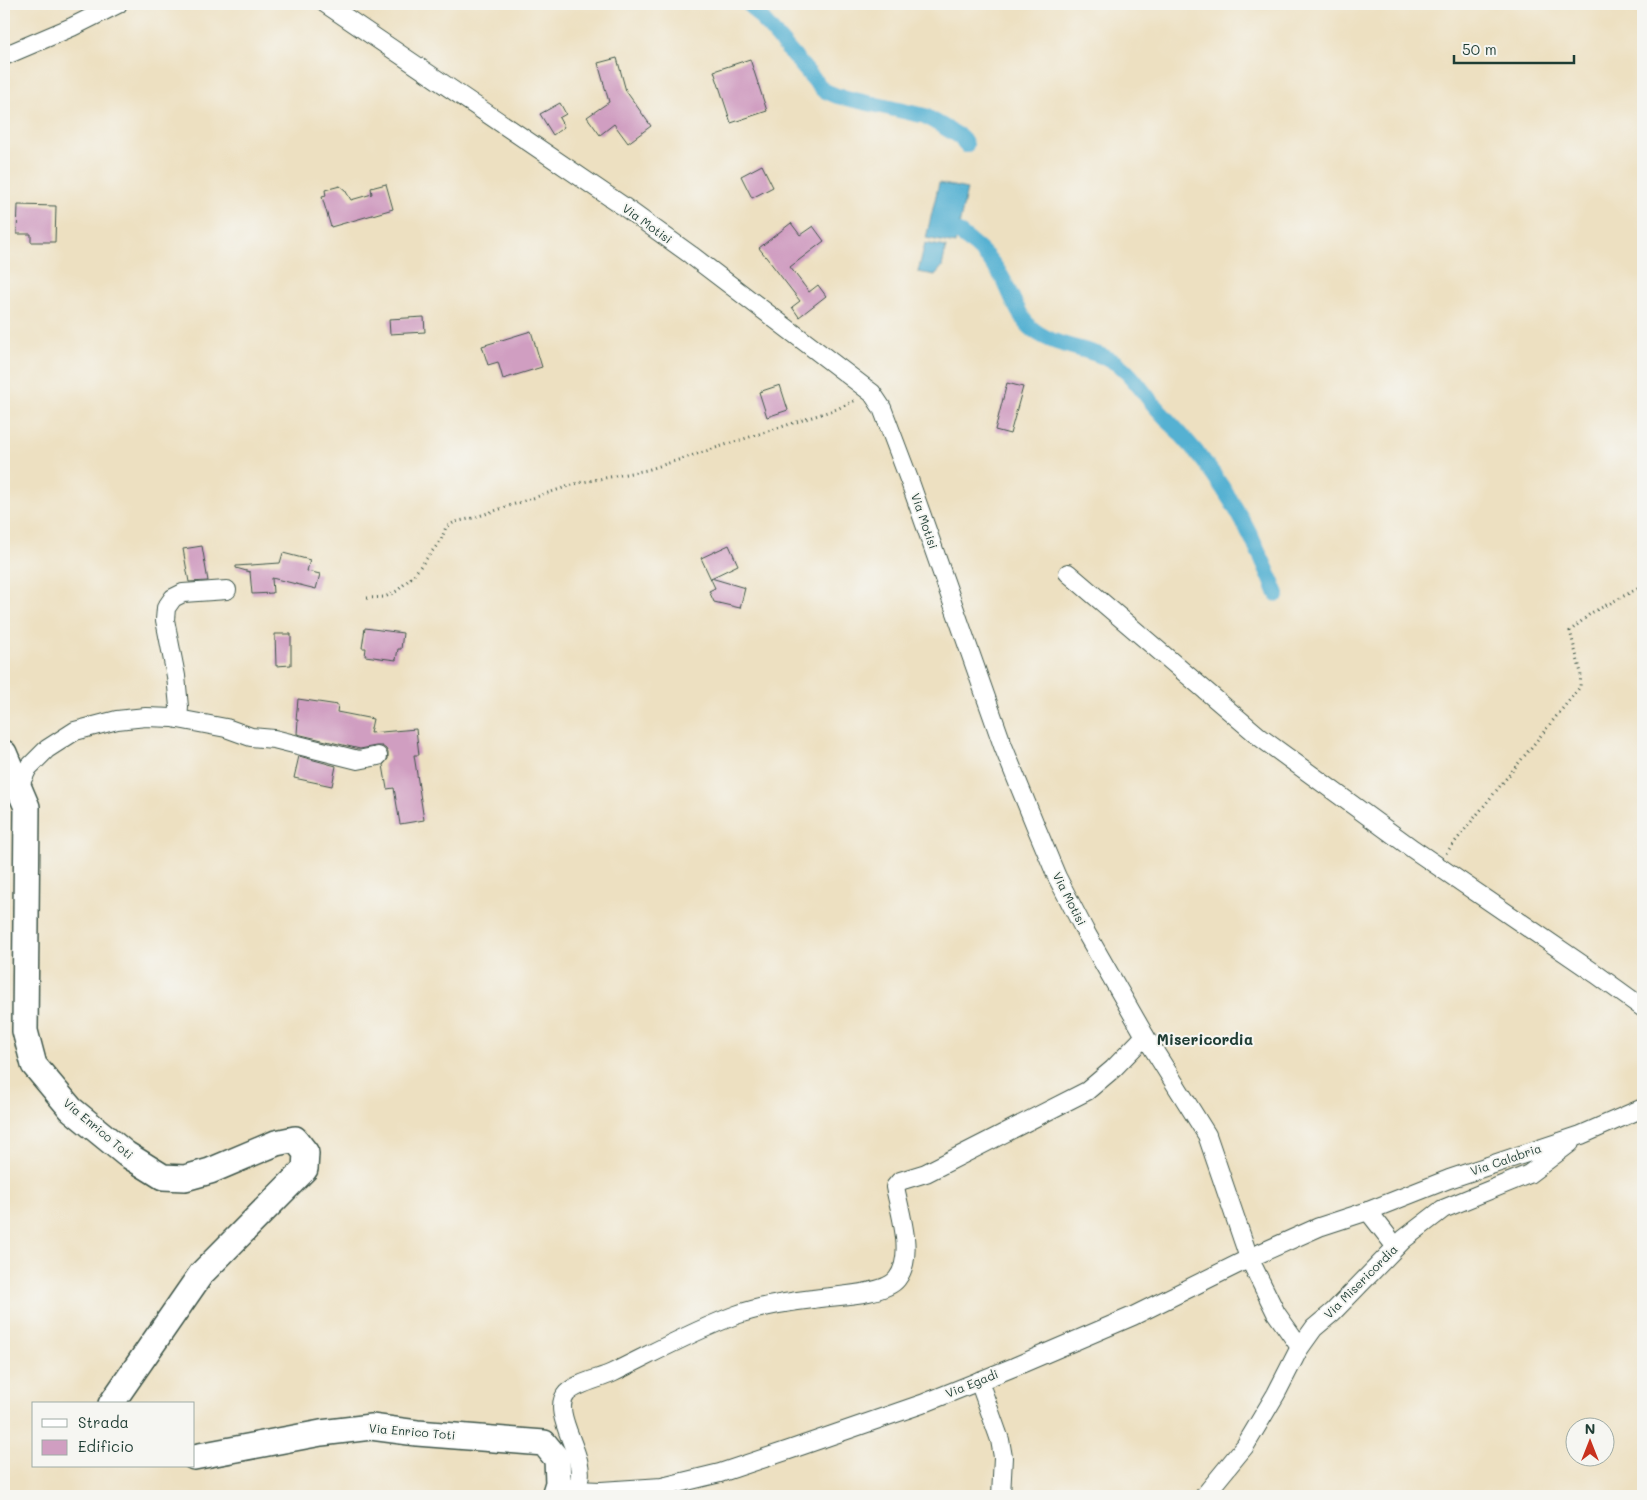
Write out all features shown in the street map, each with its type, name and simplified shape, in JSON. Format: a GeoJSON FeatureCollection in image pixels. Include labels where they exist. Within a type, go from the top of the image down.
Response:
{"type":"FeatureCollection","features":[{"type":"Feature","properties":{"kind":"main road","name":"Via Enrico Toti"},"geometry":{"type":"LineString","coordinates":[[4,752],[27,807],[25,1031],[34,1065],[71,1109],[126,1154],[163,1176],[185,1178],[210,1171],[276,1143],[296,1139],[306,1152],[305,1168],[200,1274],[112,1402]]}},
{"type":"Feature","properties":{"kind":"main road","name":"Via Enrico Toti"},"geometry":{"type":"LineString","coordinates":[[195,1457],[321,1433],[371,1427],[417,1434],[544,1442],[557,1459],[562,1490]]}},
{"type":"Feature","properties":{"kind":"street"},"geometry":{"type":"LineString","coordinates":[[4,56],[72,27],[118,4]]}},
{"type":"Feature","properties":{"kind":"street","name":"Via Motisi"},"geometry":{"type":"LineString","coordinates":[[326,4],[631,212],[872,392],[882,408],[910,482],[1003,746],[1057,877],[1085,931],[1145,1036],[1207,1135],[1249,1258],[1276,1313],[1300,1348]]}},
{"type":"Feature","properties":{"kind":"street"},"geometry":{"type":"LineString","coordinates":[[1068,573],[1261,738],[1436,865],[1643,1008]]}},
{"type":"Feature","properties":{"kind":"street"},"geometry":{"type":"LineString","coordinates":[[178,719],[179,707],[176,676],[165,620],[166,608],[173,598],[183,593],[227,590]]}},
{"type":"Feature","properties":{"kind":"street"},"geometry":{"type":"LineString","coordinates":[[19,786],[28,768],[47,749],[75,731],[117,720],[146,718],[178,719],[226,728],[251,737],[274,739],[358,760],[378,756]]}},
{"type":"Feature","properties":{"kind":"street"},"geometry":{"type":"LineString","coordinates":[[562,1490],[580,1478],[574,1444],[563,1420],[561,1405],[567,1394],[584,1383],[607,1375],[703,1329],[737,1315],[782,1302],[878,1290],[896,1280],[904,1263],[906,1245],[895,1187],[900,1181],[926,1172],[1087,1091],[1113,1069],[1145,1036]]}},
{"type":"Feature","properties":{"kind":"street","name":"Via Calabria"},"geometry":{"type":"LineString","coordinates":[[1368,1211],[1449,1179],[1581,1135],[1643,1108]]}},
{"type":"Feature","properties":{"kind":"street","name":"Via Misericordia"},"geometry":{"type":"LineString","coordinates":[[1204,1496],[1245,1446],[1276,1394],[1300,1348],[1314,1328],[1404,1239],[1443,1209],[1529,1174],[1581,1135]]}},
{"type":"Feature","properties":{"kind":"street"},"geometry":{"type":"LineString","coordinates":[[1368,1211],[1396,1247]]}},
{"type":"Feature","properties":{"kind":"street","name":"Via Egadi"},"geometry":{"type":"LineString","coordinates":[[562,1490],[662,1487],[720,1474],[922,1404],[979,1381],[1132,1316],[1249,1258],[1319,1227],[1368,1211]]}},
{"type":"Feature","properties":{"kind":"street"},"geometry":{"type":"LineString","coordinates":[[979,1381],[1000,1440],[1003,1457],[1001,1496]]}},
{"type":"Feature","properties":{"kind":"path"},"geometry":{"type":"LineString","coordinates":[[367,598],[385,597],[397,591],[413,576],[442,540],[446,527],[455,522],[473,518],[578,483],[647,470],[837,409],[872,392]]}},
{"type":"Feature","properties":{"kind":"path"},"geometry":{"type":"LineString","coordinates":[[1436,865],[1580,686],[1581,673],[1570,631],[1591,613],[1643,586]]}},
{"type":"Feature","properties":{"kind":"water"},"geometry":{"type":"Polygon","coordinates":[[[939,183],[967,189],[955,244],[926,238],[939,183]]]}},
{"type":"Feature","properties":{"kind":"water"},"geometry":{"type":"Polygon","coordinates":[[[925,243],[946,247],[942,267],[935,275],[918,272],[925,243]]]}},
{"type":"Feature","properties":{"kind":"building"},"geometry":{"type":"Polygon","coordinates":[[[617,58],[626,91],[651,126],[628,143],[614,124],[600,135],[587,117],[609,102],[598,63],[617,58]]]}},
{"type":"Feature","properties":{"kind":"building"},"geometry":{"type":"Polygon","coordinates":[[[750,59],[767,111],[731,123],[714,71],[750,59]]]}},
{"type":"Feature","properties":{"kind":"building"},"geometry":{"type":"Polygon","coordinates":[[[560,103],[566,114],[559,118],[564,127],[553,135],[540,114],[560,103]]]}},
{"type":"Feature","properties":{"kind":"building"},"geometry":{"type":"Polygon","coordinates":[[[762,165],[773,187],[752,198],[741,176],[762,165]]]}},
{"type":"Feature","properties":{"kind":"building"},"geometry":{"type":"Polygon","coordinates":[[[386,184],[393,209],[331,227],[322,197],[326,196],[325,190],[340,186],[351,200],[372,194],[371,188],[386,184]]]}},
{"type":"Feature","properties":{"kind":"building"},"geometry":{"type":"Polygon","coordinates":[[[18,205],[56,206],[55,242],[31,242],[31,234],[17,234],[18,205]]]}},
{"type":"Feature","properties":{"kind":"building"},"geometry":{"type":"Polygon","coordinates":[[[791,223],[800,235],[813,226],[824,241],[790,267],[809,292],[818,285],[826,296],[799,317],[792,307],[800,301],[759,248],[791,223]]]}},
{"type":"Feature","properties":{"kind":"building"},"geometry":{"type":"Polygon","coordinates":[[[424,317],[425,332],[390,334],[389,319],[424,317]]]}},
{"type":"Feature","properties":{"kind":"building"},"geometry":{"type":"Polygon","coordinates":[[[531,331],[542,367],[503,379],[498,362],[488,365],[482,346],[531,331]]]}},
{"type":"Feature","properties":{"kind":"building"},"geometry":{"type":"Polygon","coordinates":[[[1007,383],[1023,387],[1010,434],[995,430],[1007,383]]]}},
{"type":"Feature","properties":{"kind":"building"},"geometry":{"type":"Polygon","coordinates":[[[780,385],[788,410],[767,417],[759,392],[780,385]]]}},
{"type":"Feature","properties":{"kind":"building"},"geometry":{"type":"Polygon","coordinates":[[[729,545],[738,565],[711,578],[745,588],[740,608],[714,602],[709,591],[715,588],[701,558],[729,545]]]}},
{"type":"Feature","properties":{"kind":"building"},"geometry":{"type":"Polygon","coordinates":[[[202,546],[208,581],[189,582],[183,549],[202,546]]]}},
{"type":"Feature","properties":{"kind":"building"},"geometry":{"type":"Polygon","coordinates":[[[283,553],[310,560],[307,571],[320,574],[316,589],[272,578],[273,593],[252,594],[250,572],[236,568],[236,566],[280,563],[283,553]]]}},
{"type":"Feature","properties":{"kind":"building"},"geometry":{"type":"Polygon","coordinates":[[[365,628],[403,633],[401,649],[398,649],[396,660],[365,656],[366,648],[362,648],[365,628]]]}},
{"type":"Feature","properties":{"kind":"building"},"geometry":{"type":"Polygon","coordinates":[[[275,634],[291,634],[291,665],[276,666],[275,634]]]}},
{"type":"Feature","properties":{"kind":"building"},"geometry":{"type":"Polygon","coordinates":[[[298,699],[338,705],[337,712],[373,719],[370,733],[416,729],[419,755],[414,755],[424,820],[400,824],[394,788],[387,789],[383,765],[388,759],[388,753],[382,746],[360,749],[297,734],[298,699]]]}},
{"type":"Feature","properties":{"kind":"building"},"geometry":{"type":"Polygon","coordinates":[[[299,756],[336,766],[332,786],[294,778],[299,756]]]}},
{"type":"Feature","properties":{"kind":"waterway"},"geometry":{"type":"LineString","coordinates":[[749,4],[823,90],[837,96],[925,116],[961,137],[966,145]]}},
{"type":"Feature","properties":{"kind":"waterway"},"geometry":{"type":"LineString","coordinates":[[957,231],[981,251],[996,268],[1004,280],[1020,314],[1029,326],[1048,339],[1106,358],[1116,363],[1131,377],[1196,452],[1225,491],[1262,558],[1277,594]]}},
{"type":"Feature","properties":{"kind":"district","name":"Misericordia"},"geometry":{"type":"Point","coordinates":[1205,1040]}}]}
